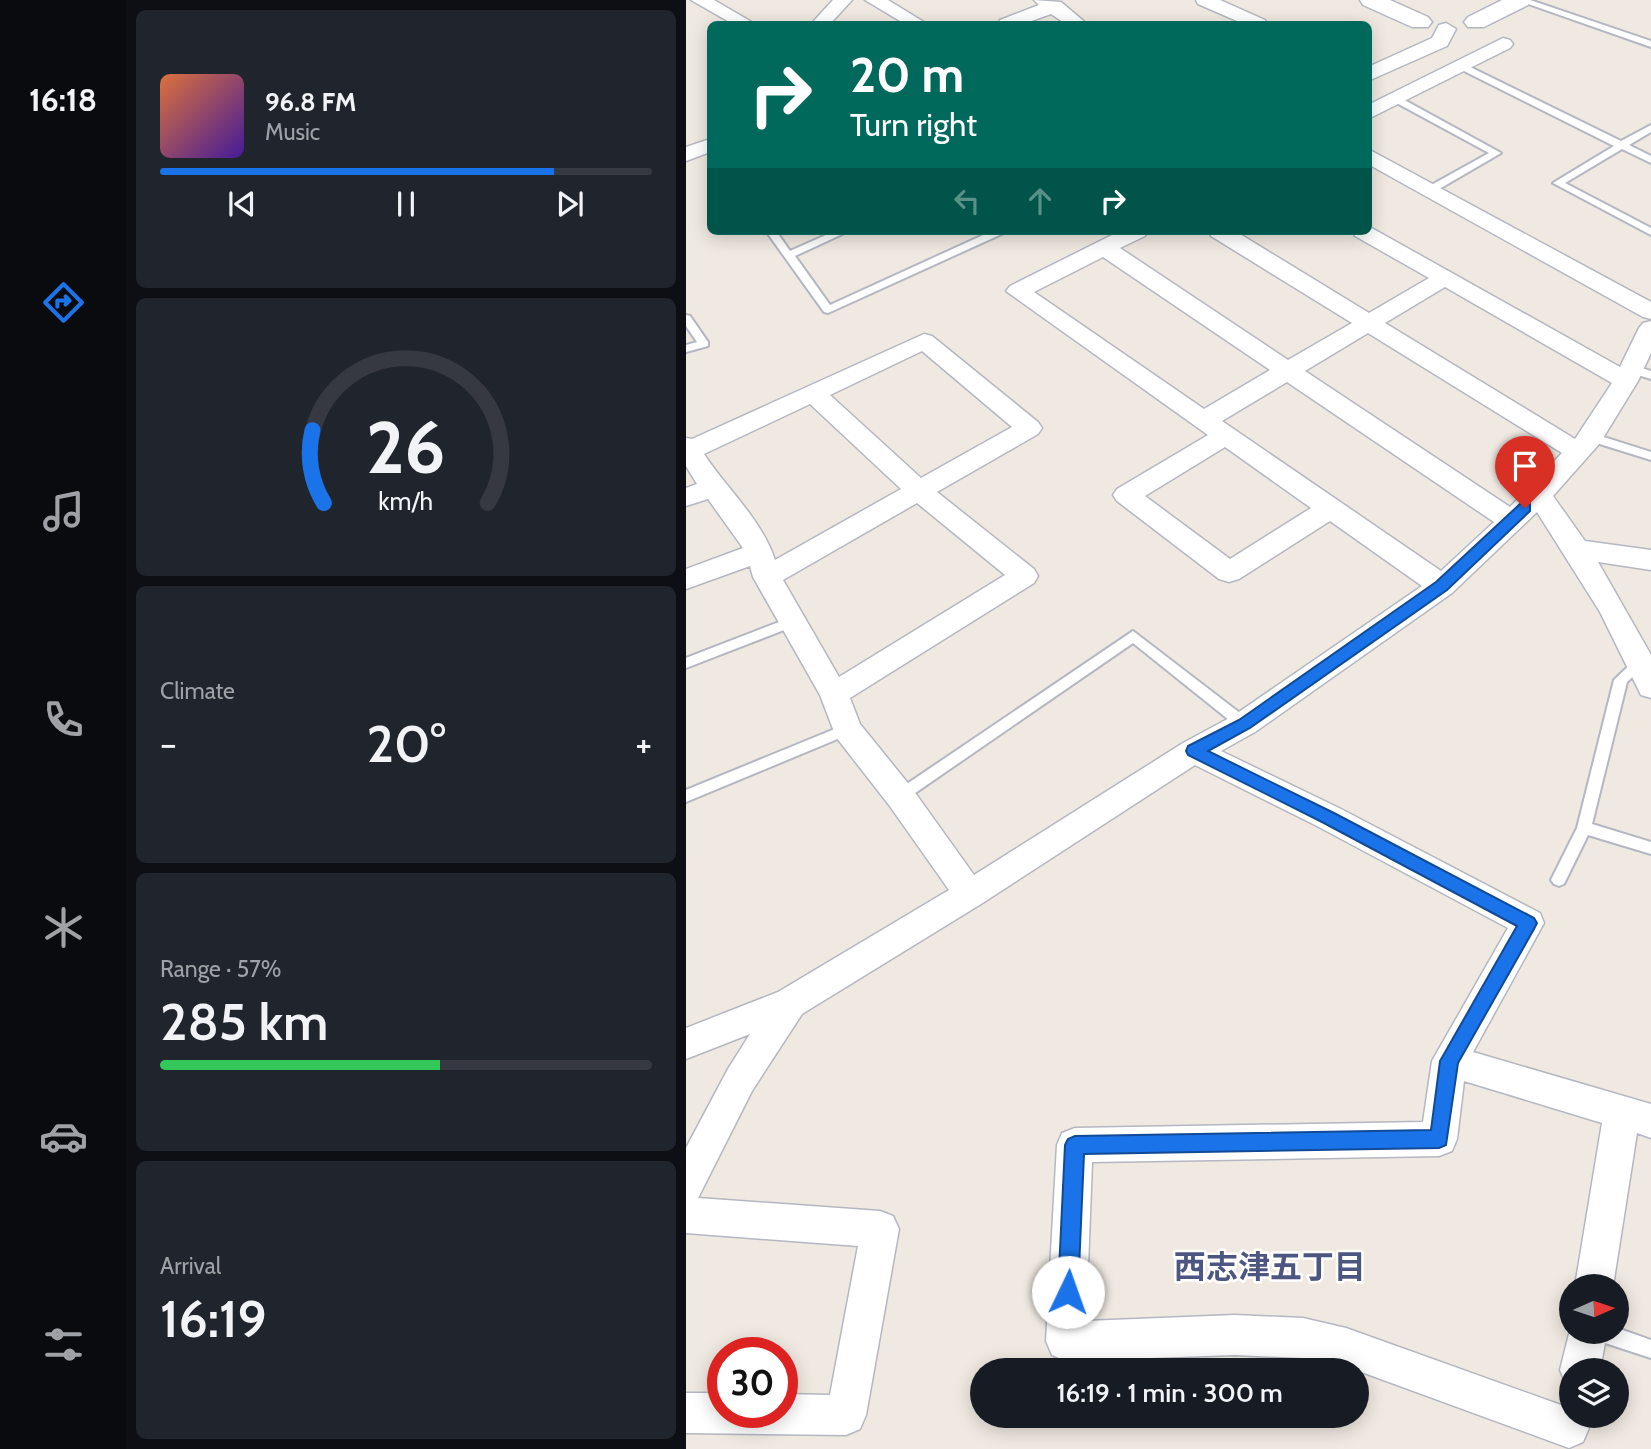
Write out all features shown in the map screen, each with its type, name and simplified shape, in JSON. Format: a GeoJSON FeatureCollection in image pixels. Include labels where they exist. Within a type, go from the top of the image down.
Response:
{"type":"FeatureCollection","features":[{"type":"Feature","properties":{"kind":"street"},"geometry":{"type":"LineString","coordinates":[[700,0],[740,21]]}},
{"type":"Feature","properties":{"kind":"street"},"geometry":{"type":"LineString","coordinates":[[823,21],[842,0]]}},
{"type":"Feature","properties":{"kind":"street"},"geometry":{"type":"LineString","coordinates":[[874,0],[912,21]]}},
{"type":"Feature","properties":{"kind":"street"},"geometry":{"type":"LineString","coordinates":[[1205,0],[1251,21]]}},
{"type":"Feature","properties":{"kind":"street"},"geometry":{"type":"LineString","coordinates":[[1371,0],[1420,22],[1447,29],[1476,22],[1520,0]]}},
{"type":"Feature","properties":{"kind":"street"},"geometry":{"type":"LineString","coordinates":[[1013,21],[1048,3],[1074,21]]}},
{"type":"Feature","properties":{"kind":"street"},"geometry":{"type":"LineString","coordinates":[[1372,73],[1440,42],[1447,29]]}},
{"type":"Feature","properties":{"kind":"street"},"geometry":{"type":"LineString","coordinates":[[1372,111],[1503,44]]}},
{"type":"Feature","properties":{"kind":"street"},"geometry":{"type":"LineString","coordinates":[[686,155],[707,149]]}},
{"type":"Feature","properties":{"kind":"street"},"geometry":{"type":"LineString","coordinates":[[1372,157],[1651,312]]}},
{"type":"Feature","properties":{"kind":"street"},"geometry":{"type":"LineString","coordinates":[[1128,235],[1018,291],[1441,586]]}},
{"type":"Feature","properties":{"kind":"street"},"geometry":{"type":"LineString","coordinates":[[1226,235],[1369,323],[1585,444]]}},
{"type":"Feature","properties":{"kind":"street"},"geometry":{"type":"LineString","coordinates":[[1370,235],[1445,278],[1636,375]]}},
{"type":"Feature","properties":{"kind":"street"},"geometry":{"type":"LineString","coordinates":[[1104,248],[1511,520]]}},
{"type":"Feature","properties":{"kind":"street"},"geometry":{"type":"LineString","coordinates":[[1204,420],[1445,278]]}},
{"type":"Feature","properties":{"kind":"street"},"geometry":{"type":"LineString","coordinates":[[686,1044],[790,1003],[970,894],[1194,751],[1244,724],[1441,586],[1539,495],[1585,444],[1636,375],[1651,328]]}},
{"type":"Feature","properties":{"kind":"street"},"geometry":{"type":"LineString","coordinates":[[686,579],[763,564],[920,492],[1029,428],[924,341],[688,449],[713,488],[748,531],[763,564],[792,622],[834,694],[847,729],[900,796],[970,894]]}},
{"type":"Feature","properties":{"kind":"street"},"geometry":{"type":"LineString","coordinates":[[813,393],[920,492],[1024,576],[834,694]]}},
{"type":"Feature","properties":{"kind":"street"},"geometry":{"type":"LineString","coordinates":[[1226,436],[1126,495],[1229,572],[1331,508]]}},
{"type":"Feature","properties":{"kind":"street"},"geometry":{"type":"LineString","coordinates":[[686,498],[713,488]]}},
{"type":"Feature","properties":{"kind":"street"},"geometry":{"type":"LineString","coordinates":[[1539,495],[1578,550],[1648,671]]}},
{"type":"Feature","properties":{"kind":"street"},"geometry":{"type":"LineString","coordinates":[[1578,550],[1651,560]]}},
{"type":"Feature","properties":{"kind":"street"},"geometry":{"type":"LineString","coordinates":[[1194,751],[1328,817],[1528,923],[1449,1061],[1439,1139],[1075,1145],[1066,1341],[1235,1335],[1303,1338],[1346,1348],[1569,1431]]}},
{"type":"Feature","properties":{"kind":"street"},"geometry":{"type":"LineString","coordinates":[[686,1185],[740,1080],[790,1003]]}},
{"type":"Feature","properties":{"kind":"street"},"geometry":{"type":"LineString","coordinates":[[1449,1061],[1637,1116],[1597,1274]]}},
{"type":"Feature","properties":{"kind":"street"},"geometry":{"type":"LineString","coordinates":[[686,1215],[880,1229],[846,1415],[686,1413]]}},
{"type":"Feature","properties":{"kind":"lane"},"geometry":{"type":"LineString","coordinates":[[1520,0],[1651,44]]}},
{"type":"Feature","properties":{"kind":"lane"},"geometry":{"type":"LineString","coordinates":[[1461,66],[1651,160]]}},
{"type":"Feature","properties":{"kind":"lane"},"geometry":{"type":"LineString","coordinates":[[1396,99],[1496,153],[1430,190]]}},
{"type":"Feature","properties":{"kind":"lane"},"geometry":{"type":"LineString","coordinates":[[1651,128],[1558,183],[1651,232]]}},
{"type":"Feature","properties":{"kind":"lane"},"geometry":{"type":"LineString","coordinates":[[774,235],[828,310],[995,235]]}},
{"type":"Feature","properties":{"kind":"lane"},"geometry":{"type":"LineString","coordinates":[[789,255],[835,235]]}},
{"type":"Feature","properties":{"kind":"lane"},"geometry":{"type":"LineString","coordinates":[[686,318],[704,344],[686,349]]}},
{"type":"Feature","properties":{"kind":"lane"},"geometry":{"type":"LineString","coordinates":[[1585,444],[1651,456]]}},
{"type":"Feature","properties":{"kind":"lane"},"geometry":{"type":"LineString","coordinates":[[686,663],[792,622]]}},
{"type":"Feature","properties":{"kind":"lane"},"geometry":{"type":"LineString","coordinates":[[900,796],[1133,636],[1244,724]]}},
{"type":"Feature","properties":{"kind":"lane"},"geometry":{"type":"LineString","coordinates":[[1559,880],[1584,828],[1620,680],[1648,671]]}},
{"type":"Feature","properties":{"kind":"lane"},"geometry":{"type":"LineString","coordinates":[[686,796],[847,729]]}},
{"type":"Feature","properties":{"kind":"lane"},"geometry":{"type":"LineString","coordinates":[[1584,828],[1651,848]]}},
{"type":"Feature","properties":{"kind":"lane"},"geometry":{"type":"LineString","coordinates":[[1629,1342],[1651,1349]]}},
{"type":"Feature","properties":{"kind":"district","name":"西志津五丁目"},"geometry":{"type":"Point","coordinates":[1270,1267]}},
{"type":"Feature","properties":{"kind":"route"},"geometry":{"type":"LineString","coordinates":[[1068,1292],[1075,1145],[1439,1139],[1449,1061],[1528,923],[1328,817],[1194,751],[1244,724],[1441,586],[1525,508]]}}]}
